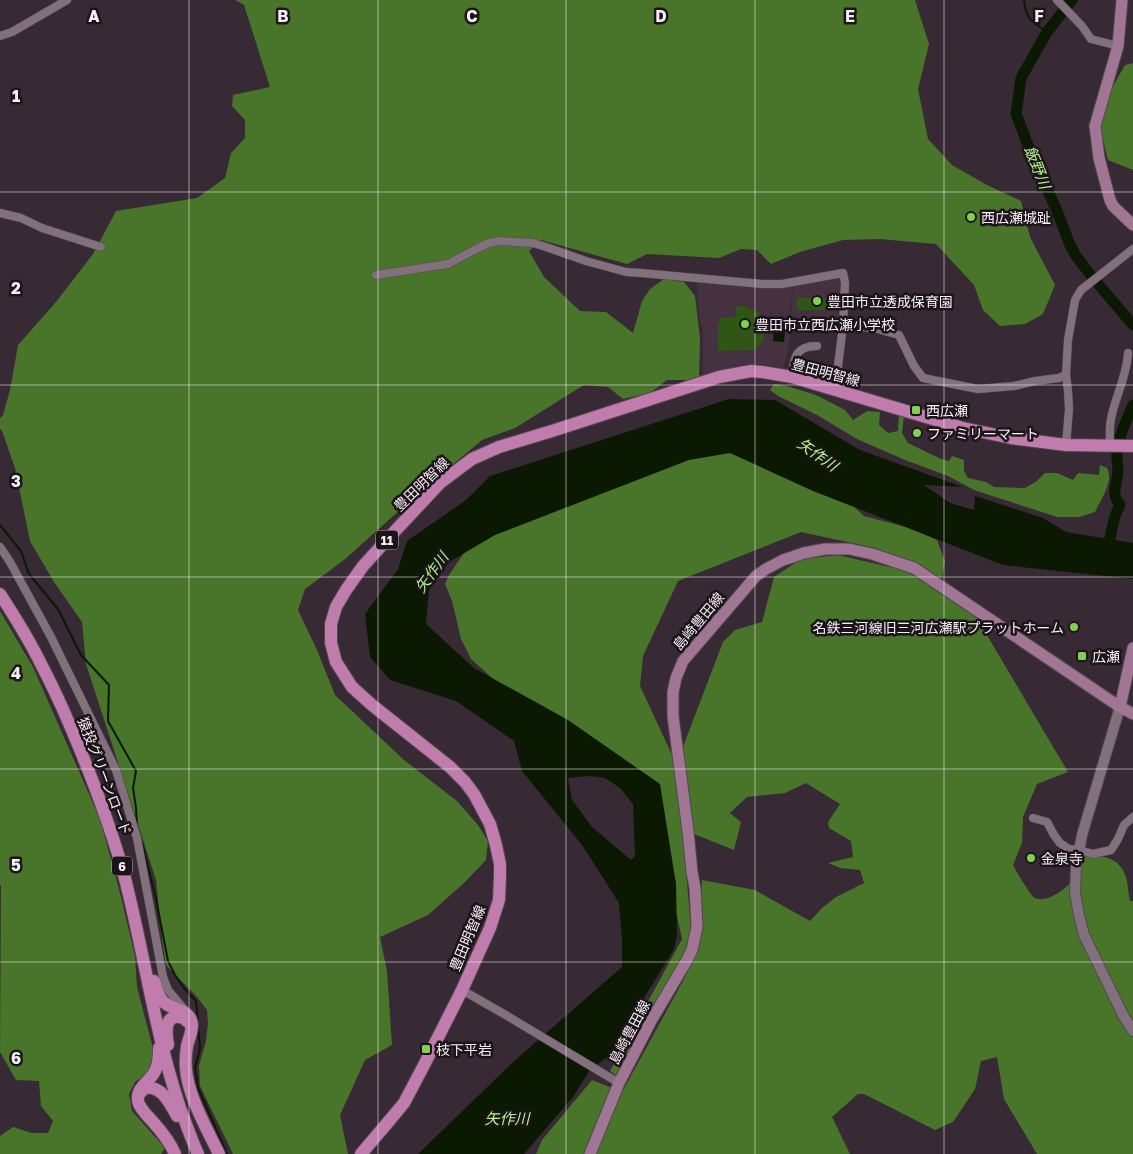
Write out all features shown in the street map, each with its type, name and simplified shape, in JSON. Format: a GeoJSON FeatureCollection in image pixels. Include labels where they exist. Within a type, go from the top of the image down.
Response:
{"type":"FeatureCollection","features":[{"type":"Feature","properties":{"kind":"main road"},"geometry":{"type":"LineString","coordinates":[[1122,0],[1118,46],[1095,126],[1104,180],[1110,200],[1113,206],[1133,225]]}},
{"type":"Feature","properties":{"kind":"main road","name":"豊田明智線"},"geometry":{"type":"LineString","coordinates":[[361,1154],[404,1103],[462,990],[490,928],[499,900],[500,864],[490,824],[479,802],[465,782],[450,767],[352,687],[336,662],[331,643],[332,624],[336,607],[346,590],[363,566],[440,483],[472,459],[499,447],[552,432],[719,377],[751,371],[792,377],[963,428],[1011,438],[1066,446],[1133,446]]}},
{"type":"Feature","properties":{"kind":"main road","name":"島崎豊田線"},"geometry":{"type":"LineString","coordinates":[[590,1154],[616,1081],[692,950],[696,927],[695,888],[673,716],[673,692],[676,678],[683,661],[756,576],[783,560],[825,549],[849,549],[872,554],[914,568],[1133,714]]}},
{"type":"Feature","properties":{"kind":"main road","name":"猿投グリーンロード"},"geometry":{"type":"LineString","coordinates":[[0,594],[41,664],[69,721],[98,795],[121,863],[159,1035],[185,1122],[196,1151]]}},
{"type":"Feature","properties":{"kind":"main road"},"geometry":{"type":"LineString","coordinates":[[1120,707],[1130,678],[1133,648]]}},
{"type":"Feature","properties":{"kind":"main road"},"geometry":{"type":"LineString","coordinates":[[121,863],[136,907],[155,984],[161,999],[171,1007],[188,1014],[192,1021],[185,1060],[189,1084],[195,1102],[219,1154]]}},
{"type":"Feature","properties":{"kind":"main road"},"geometry":{"type":"LineString","coordinates":[[185,1122],[168,1044],[166,1030],[168,1022],[178,1016],[185,1018],[190,1025],[190,1034]]}},
{"type":"Feature","properties":{"kind":"main road"},"geometry":{"type":"LineString","coordinates":[[159,1035],[158,1066],[153,1075],[141,1088],[138,1096],[140,1106],[163,1134],[175,1154]]}},
{"type":"Feature","properties":{"kind":"main road"},"geometry":{"type":"LineString","coordinates":[[138,1096],[142,1090],[148,1088],[156,1089],[161,1093],[171,1106],[196,1151]]}},
{"type":"Feature","properties":{"kind":"street"},"geometry":{"type":"LineString","coordinates":[[0,36],[12,32],[67,0]]}},
{"type":"Feature","properties":{"kind":"street"},"geometry":{"type":"LineString","coordinates":[[1056,0],[1082,26],[1091,39],[1118,46]]}},
{"type":"Feature","properties":{"kind":"street"},"geometry":{"type":"LineString","coordinates":[[0,213],[20,218],[42,228],[100,247]]}},
{"type":"Feature","properties":{"kind":"street"},"geometry":{"type":"LineString","coordinates":[[376,274],[448,264],[489,243],[500,241],[546,247],[586,261],[626,272],[641,274],[782,284],[843,273],[845,283],[843,326],[835,390]]}},
{"type":"Feature","properties":{"kind":"street"},"geometry":{"type":"LineString","coordinates":[[1066,446],[1069,409],[1066,375],[1068,340],[1074,305],[1081,290],[1086,285],[1133,249]]}},
{"type":"Feature","properties":{"kind":"street"},"geometry":{"type":"LineString","coordinates":[[843,326],[874,328],[898,336],[923,378],[978,389],[1014,386],[1066,375]]}},
{"type":"Feature","properties":{"kind":"street"},"geometry":{"type":"LineString","coordinates":[[792,377],[794,361],[798,352],[803,348],[817,346]]}},
{"type":"Feature","properties":{"kind":"street"},"geometry":{"type":"LineString","coordinates":[[1111,446],[1111,417],[1120,391],[1128,353]]}},
{"type":"Feature","properties":{"kind":"street"},"geometry":{"type":"LineString","coordinates":[[0,548],[10,562],[51,637],[116,770],[137,838],[162,978],[172,996],[188,1014]]}},
{"type":"Feature","properties":{"kind":"street"},"geometry":{"type":"LineString","coordinates":[[1120,707],[1082,835],[1076,867],[1075,893],[1084,935],[1133,1031]]}},
{"type":"Feature","properties":{"kind":"street"},"geometry":{"type":"LineString","coordinates":[[1033,818],[1047,822],[1057,839],[1069,849],[1093,854],[1111,850],[1124,825],[1133,817]]}},
{"type":"Feature","properties":{"kind":"street"},"geometry":{"type":"LineString","coordinates":[[462,990],[616,1081]]}},
{"type":"Feature","properties":{"kind":"shaded area","name":"豊田市立透成保育園"},"geometry":{"type":"Polygon","coordinates":[[[840,275],[843,283],[841,323],[814,318],[791,318],[793,285],[840,275]]]}},
{"type":"Feature","properties":{"kind":"shaded area","name":"豊田市立西広瀬小学校"},"geometry":{"type":"Polygon","coordinates":[[[697,281],[792,285],[789,346],[783,368],[763,364],[746,364],[703,378],[703,332],[699,316],[697,281]]]}},
{"type":"Feature","properties":{"kind":"green space"},"geometry":{"type":"Polygon","coordinates":[[[235,0],[915,0],[929,44],[918,89],[928,139],[952,165],[987,185],[1021,201],[1030,237],[1055,285],[1043,314],[1025,324],[1000,326],[983,310],[974,285],[936,244],[880,239],[843,240],[800,252],[771,264],[757,250],[741,249],[719,258],[647,254],[627,264],[541,240],[529,251],[544,277],[580,311],[606,312],[633,333],[642,301],[650,289],[664,279],[684,282],[695,296],[700,338],[699,380],[667,380],[650,393],[623,399],[608,387],[584,385],[515,428],[482,440],[344,560],[305,589],[298,610],[335,695],[404,760],[457,801],[478,825],[488,841],[486,860],[465,882],[428,915],[380,937],[387,971],[392,1045],[365,1060],[340,1115],[348,1154],[233,1154],[200,1086],[199,1065],[206,1041],[207,1010],[166,965],[156,880],[86,664],[82,622],[54,582],[30,541],[15,468],[0,429],[0,418],[3,415],[10,390],[18,345],[56,302],[93,254],[116,211],[197,198],[225,178],[231,153],[245,138],[245,120],[232,106],[233,95],[270,87],[244,5],[235,0]]]}},
{"type":"Feature","properties":{"kind":"green space"},"geometry":{"type":"Polygon","coordinates":[[[1133,63],[1133,170],[1108,160],[1100,127],[1108,95],[1125,65],[1133,63]]]}},
{"type":"Feature","properties":{"kind":"green space"},"geometry":{"type":"Polygon","coordinates":[[[797,298],[834,298],[833,309],[797,310],[797,298]]]}},
{"type":"Feature","properties":{"kind":"green space"},"geometry":{"type":"Polygon","coordinates":[[[736,306],[746,307],[760,313],[765,325],[763,341],[754,350],[718,351],[718,326],[721,318],[736,317],[736,306]]]}},
{"type":"Feature","properties":{"kind":"green space"},"geometry":{"type":"Polygon","coordinates":[[[774,384],[816,395],[845,410],[853,420],[867,411],[880,412],[879,425],[888,433],[898,431],[899,414],[904,415],[902,433],[908,443],[941,459],[949,461],[952,456],[964,460],[964,471],[968,478],[986,482],[994,487],[1025,488],[1037,481],[1045,473],[1057,473],[1073,480],[1078,473],[1099,475],[1100,465],[1107,468],[1109,473],[1108,485],[1095,512],[1079,517],[1057,517],[974,490],[948,476],[857,439],[817,415],[778,396],[770,390],[774,384]]]}},
{"type":"Feature","properties":{"kind":"green space"},"geometry":{"type":"Polygon","coordinates":[[[740,446],[841,495],[864,516],[910,528],[937,540],[945,561],[942,578],[875,548],[801,532],[678,581],[643,656],[640,686],[673,757],[681,812],[692,941],[618,1077],[610,1071],[682,939],[668,875],[659,792],[509,693],[471,659],[461,639],[452,601],[445,584],[470,544],[664,464],[740,446]]]}},
{"type":"Feature","properties":{"kind":"green space"},"geometry":{"type":"Polygon","coordinates":[[[838,555],[907,571],[975,615],[1068,772],[1037,784],[1023,817],[1022,843],[1013,865],[1033,896],[1041,899],[1047,898],[1065,888],[1077,874],[1082,855],[1108,858],[1119,864],[1123,870],[1127,880],[1130,901],[1133,901],[1133,1154],[1037,1154],[1004,1099],[997,1057],[981,1061],[975,1089],[953,1122],[935,1130],[864,1094],[858,1094],[832,1117],[850,1154],[536,1154],[542,1140],[592,1080],[622,1092],[684,979],[698,949],[702,880],[755,890],[810,921],[836,897],[864,883],[860,870],[840,868],[828,863],[853,857],[851,841],[829,828],[828,822],[840,804],[806,783],[785,793],[747,797],[730,813],[741,822],[734,850],[694,834],[681,752],[723,642],[735,630],[762,622],[774,577],[801,559],[838,555]]]}},
{"type":"Feature","properties":{"kind":"green space"},"geometry":{"type":"Polygon","coordinates":[[[0,611],[33,667],[100,819],[135,956],[137,987],[154,1052],[150,1072],[135,1082],[129,1094],[132,1111],[165,1148],[161,1154],[0,1154],[0,1136],[13,1127],[32,1133],[48,1133],[53,1121],[41,1106],[39,1081],[16,1080],[0,1052],[0,611]]]}},
{"type":"Feature","properties":{"kind":"water"},"geometry":{"type":"Polygon","coordinates":[[[774,318],[786,319],[784,342],[773,341],[774,318]]]}},
{"type":"Feature","properties":{"kind":"water","name":"矢作川"},"geometry":{"type":"Polygon","coordinates":[[[729,399],[775,400],[860,450],[963,487],[924,485],[950,503],[974,510],[975,496],[1043,518],[1066,532],[1133,543],[1133,579],[1003,565],[813,491],[730,453],[689,460],[495,535],[449,562],[429,590],[426,624],[474,668],[568,720],[660,784],[676,884],[677,935],[674,949],[634,1014],[617,1050],[590,1070],[573,1097],[524,1154],[418,1154],[513,1062],[622,967],[619,903],[582,845],[522,771],[514,741],[456,701],[390,680],[370,657],[365,614],[398,569],[407,541],[466,500],[490,476],[729,399]],[[589,776],[568,778],[572,800],[592,827],[631,860],[635,856],[633,804],[620,788],[605,778],[589,776]]]}},
{"type":"Feature","properties":{"kind":"waterway"},"geometry":{"type":"LineString","coordinates":[[1024,0],[1028,16],[1047,32]]}},
{"type":"Feature","properties":{"kind":"waterway","name":"飯野川"},"geometry":{"type":"LineString","coordinates":[[1072,0],[1047,32],[1021,78],[1016,114],[1076,256],[1133,325]]}},
{"type":"Feature","properties":{"kind":"waterway","name":"飯野川"},"geometry":{"type":"LineString","coordinates":[[1106,554],[1115,517],[1120,505],[1115,497],[1118,445],[1133,405]]}},
{"type":"Feature","properties":{"kind":"waterway"},"geometry":{"type":"LineString","coordinates":[[0,525],[21,551],[29,574],[58,609],[81,655],[109,685],[108,721],[136,771],[133,788],[137,827]]}},
{"type":"Feature","properties":{"kind":"waterway"},"geometry":{"type":"LineString","coordinates":[[142,843],[156,899],[168,961],[184,988],[196,1001],[198,1021]]}},
{"type":"Feature","properties":{"kind":"waterway"},"geometry":{"type":"LineString","coordinates":[[198,1026],[200,1048],[195,1068],[198,1088],[227,1154]]}},
{"type":"Feature","properties":{"kind":"place","name":"西広瀬城趾"},"geometry":{"type":"Point","coordinates":[971,217]}},
{"type":"Feature","properties":{"kind":"place","name":"豊田市立透成保育園"},"geometry":{"type":"Point","coordinates":[817,301]}},
{"type":"Feature","properties":{"kind":"place","name":"豊田市立西広瀬小学校"},"geometry":{"type":"Point","coordinates":[745,324]}},
{"type":"Feature","properties":{"kind":"place","name":"西広瀬"},"geometry":{"type":"Point","coordinates":[916,410]}},
{"type":"Feature","properties":{"kind":"place","name":"ファミリーマート"},"geometry":{"type":"Point","coordinates":[917,433]}},
{"type":"Feature","properties":{"kind":"place","name":"名鉄三河線旧三河広瀬駅プラットホーム"},"geometry":{"type":"Point","coordinates":[1074,627]}},
{"type":"Feature","properties":{"kind":"place","name":"広瀬"},"geometry":{"type":"Point","coordinates":[1082,656]}},
{"type":"Feature","properties":{"kind":"place","name":"金泉寺"},"geometry":{"type":"Point","coordinates":[1031,858]}},
{"type":"Feature","properties":{"kind":"place","name":"枝下平岩"},"geometry":{"type":"Point","coordinates":[426,1049]}}]}
